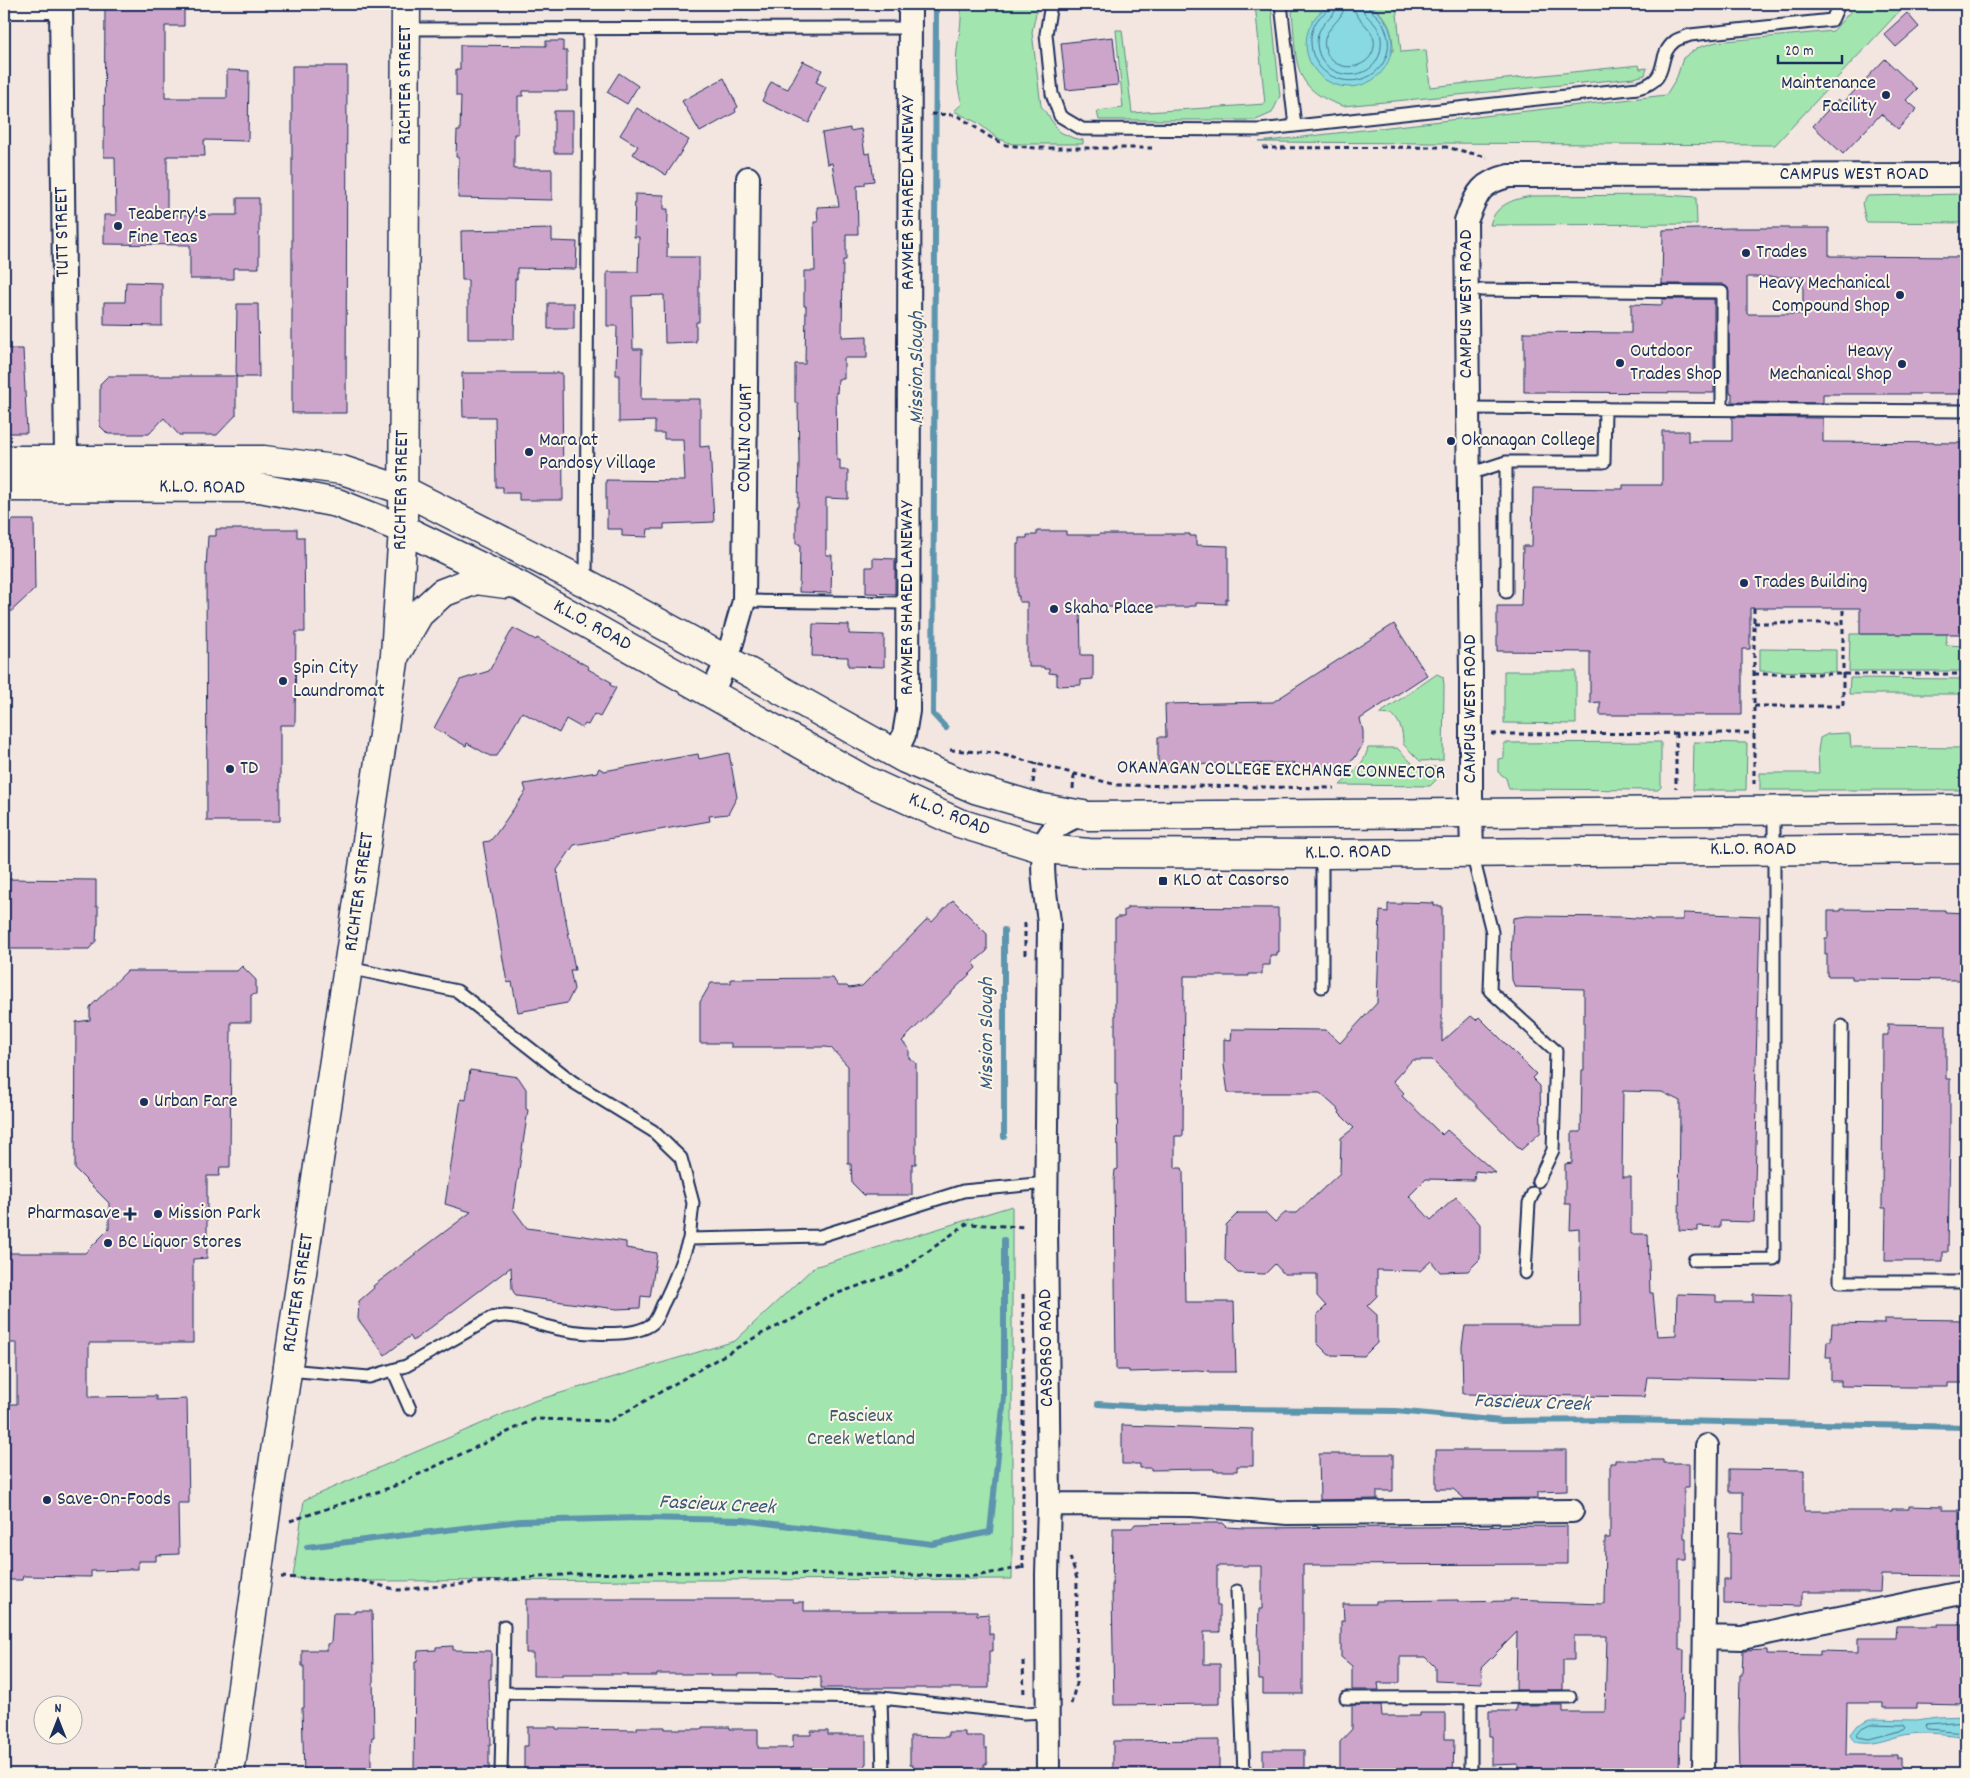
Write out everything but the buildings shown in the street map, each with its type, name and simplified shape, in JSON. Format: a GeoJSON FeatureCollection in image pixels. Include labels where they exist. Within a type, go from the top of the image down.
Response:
{"type":"FeatureCollection","features":[{"type":"Feature","properties":{"kind":"main road","name":"RICHTER STREET"},"geometry":{"type":"LineString","coordinates":[[230,1774],[287,1370],[395,655],[403,529],[406,17]]}},
{"type":"Feature","properties":{"kind":"main road","name":"K.L.O. ROAD"},"geometry":{"type":"LineString","coordinates":[[4,460],[264,460],[342,470],[403,490],[586,584],[895,754],[975,789],[1037,807],[1079,815],[1470,813],[1764,803],[1966,810]]}},
{"type":"Feature","properties":{"kind":"main road","name":"K.L.O. ROAD"},"geometry":{"type":"LineString","coordinates":[[4,487],[260,488],[337,503],[403,529],[520,586],[863,779],[959,822],[1057,851],[1322,854],[1966,849]]}},
{"type":"Feature","properties":{"kind":"main road"},"geometry":{"type":"LineString","coordinates":[[395,655],[419,614],[442,593],[476,580],[520,586]]}},
{"type":"Feature","properties":{"kind":"street","name":"RAYMER SHARED LANEWAY"},"geometry":{"type":"LineString","coordinates":[[895,754],[904,735],[908,712],[910,4]]}},
{"type":"Feature","properties":{"kind":"street"},"geometry":{"type":"LineString","coordinates":[[4,7],[61,5]]}},
{"type":"Feature","properties":{"kind":"street","name":"TUTT STREET"},"geometry":{"type":"LineString","coordinates":[[61,5],[66,459]]}},
{"type":"Feature","properties":{"kind":"street","name":"CAMPUS WEST ROAD"},"geometry":{"type":"LineString","coordinates":[[1472,852],[1470,813],[1472,680],[1466,221],[1475,197],[1493,179],[1509,176],[1966,175]]}},
{"type":"Feature","properties":{"kind":"street","name":"CONLIN COURT"},"geometry":{"type":"LineString","coordinates":[[712,693],[727,660],[744,601],[748,178]]}},
{"type":"Feature","properties":{"kind":"street"},"geometry":{"type":"LineString","coordinates":[[1057,851],[1049,836],[1062,822],[1079,815]]}},
{"type":"Feature","properties":{"kind":"street","name":"CASORSO ROAD"},"geometry":{"type":"LineString","coordinates":[[1048,1774],[1047,1566],[1049,1504],[1046,1227],[1049,921],[1045,891],[1057,851]]}},
{"type":"Feature","properties":{"kind":"street"},"geometry":{"type":"LineString","coordinates":[[1703,1774],[1707,1446]]}},
{"type":"Feature","properties":{"kind":"street"},"geometry":{"type":"LineString","coordinates":[[1049,1504],[1192,1505],[1288,1513],[1572,1511]]}},
{"type":"Feature","properties":{"kind":"street"},"geometry":{"type":"LineString","coordinates":[[1705,1637],[1742,1638],[1966,1592]]}},
{"type":"Feature","properties":{"kind":"lane"},"geometry":{"type":"LineString","coordinates":[[1051,4],[1046,34],[1052,94],[1060,116],[1082,129],[1259,130],[1638,88],[1651,84],[1660,75],[1667,51],[1675,40],[1690,35],[1832,20],[1839,4]]}},
{"type":"Feature","properties":{"kind":"lane"},"geometry":{"type":"LineString","coordinates":[[1281,4],[1295,126]]}},
{"type":"Feature","properties":{"kind":"lane"},"geometry":{"type":"LineString","coordinates":[[406,17],[589,29],[909,28]]}},
{"type":"Feature","properties":{"kind":"lane"},"geometry":{"type":"LineString","coordinates":[[586,584],[589,29]]}},
{"type":"Feature","properties":{"kind":"lane"},"geometry":{"type":"LineString","coordinates":[[1481,290],[1722,292],[1722,409]]}},
{"type":"Feature","properties":{"kind":"lane"},"geometry":{"type":"LineString","coordinates":[[1468,408],[1966,411]]}},
{"type":"Feature","properties":{"kind":"lane"},"geometry":{"type":"LineString","coordinates":[[1469,474],[1506,462],[1604,462],[1605,408]]}},
{"type":"Feature","properties":{"kind":"lane"},"geometry":{"type":"LineString","coordinates":[[1506,462],[1506,592]]}},
{"type":"Feature","properties":{"kind":"lane"},"geometry":{"type":"LineString","coordinates":[[744,601],[908,603]]}},
{"type":"Feature","properties":{"kind":"lane"},"geometry":{"type":"LineString","coordinates":[[1694,1260],[1774,1259],[1774,850],[1764,803]]}},
{"type":"Feature","properties":{"kind":"lane"},"geometry":{"type":"LineString","coordinates":[[1472,852],[1492,932],[1490,991],[1556,1051],[1553,1150],[1538,1181]]}},
{"type":"Feature","properties":{"kind":"lane"},"geometry":{"type":"LineString","coordinates":[[1322,854],[1322,987]]}},
{"type":"Feature","properties":{"kind":"lane"},"geometry":{"type":"LineString","coordinates":[[287,1370],[369,1377],[406,1366],[490,1318],[498,1316],[514,1316],[566,1331],[625,1334],[641,1330],[654,1322],[678,1276],[689,1239],[693,1203],[681,1158],[653,1131],[573,1082],[457,991],[349,968]]}},
{"type":"Feature","properties":{"kind":"lane"},"geometry":{"type":"LineString","coordinates":[[1842,1026],[1840,1282],[1966,1282]]}},
{"type":"Feature","properties":{"kind":"lane"},"geometry":{"type":"LineString","coordinates":[[689,1239],[820,1236],[963,1191],[1047,1182]]}},
{"type":"Feature","properties":{"kind":"lane"},"geometry":{"type":"LineString","coordinates":[[1525,1273],[1529,1203],[1533,1193]]}},
{"type":"Feature","properties":{"kind":"lane"},"geometry":{"type":"LineString","coordinates":[[393,1370],[410,1409]]}},
{"type":"Feature","properties":{"kind":"lane"},"geometry":{"type":"LineString","coordinates":[[1237,1591],[1244,1774]]}},
{"type":"Feature","properties":{"kind":"lane"},"geometry":{"type":"LineString","coordinates":[[502,1774],[504,1626]]}},
{"type":"Feature","properties":{"kind":"lane"},"geometry":{"type":"LineString","coordinates":[[503,1693],[882,1698],[1024,1713],[1047,1712]]}},
{"type":"Feature","properties":{"kind":"lane"},"geometry":{"type":"LineString","coordinates":[[1472,1697],[1472,1774]]}},
{"type":"Feature","properties":{"kind":"lane"},"geometry":{"type":"LineString","coordinates":[[1346,1698],[1570,1697]]}},
{"type":"Feature","properties":{"kind":"lane"},"geometry":{"type":"LineString","coordinates":[[882,1698],[883,1774]]}},
{"type":"Feature","properties":{"kind":"path"},"geometry":{"type":"LineString","coordinates":[[926,114],[943,114]]}},
{"type":"Feature","properties":{"kind":"path"},"geometry":{"type":"LineString","coordinates":[[1754,608],[1754,733],[1764,803]]}},
{"type":"Feature","properties":{"kind":"path"},"geometry":{"type":"LineString","coordinates":[[1754,706],[1843,706],[1843,608]]}},
{"type":"Feature","properties":{"kind":"path"},"geometry":{"type":"LineString","coordinates":[[1754,623],[1843,624]]}},
{"type":"Feature","properties":{"kind":"path"},"geometry":{"type":"LineString","coordinates":[[1754,674],[1966,674]]}},
{"type":"Feature","properties":{"kind":"path"},"geometry":{"type":"LineString","coordinates":[[1676,733],[1676,794]]}},
{"type":"Feature","properties":{"kind":"path"},"geometry":{"type":"LineString","coordinates":[[1492,734],[1754,733]]}},
{"type":"Feature","properties":{"kind":"path","name":"OKANAGAN COLLEGE EXCHANGE CONNECTOR"},"geometry":{"type":"LineString","coordinates":[[946,750],[996,753],[1117,785],[1343,788]]}},
{"type":"Feature","properties":{"kind":"path"},"geometry":{"type":"LineString","coordinates":[[289,1528],[291,1520],[392,1487],[535,1419],[610,1421],[761,1334],[795,1318],[827,1297],[901,1271],[966,1224],[1046,1227]]}},
{"type":"Feature","properties":{"kind":"path"},"geometry":{"type":"LineString","coordinates":[[258,1576],[363,1581],[398,1590],[573,1574],[703,1572],[975,1576],[1023,1567],[1047,1566]]}},
{"type":"Feature","properties":{"kind":"green space"},"geometry":{"type":"Polygon","coordinates":[[[960,4],[1038,4],[1032,32],[1041,106],[1060,132],[1083,140],[1083,144],[1012,144],[997,138],[978,123],[954,111],[962,104],[956,64],[961,21],[960,4]]]}},
{"type":"Feature","properties":{"kind":"green space"},"geometry":{"type":"Polygon","coordinates":[[[1255,4],[1271,4],[1280,96],[1272,113],[1256,120],[1099,120],[1097,111],[1123,108],[1116,30],[1122,30],[1132,113],[1265,104],[1255,4]]]}},
{"type":"Feature","properties":{"kind":"green space"},"geometry":{"type":"Polygon","coordinates":[[[1301,4],[1330,4],[1327,5],[1393,51],[1392,36],[1385,18],[1369,4],[1396,4],[1401,52],[1426,50],[1430,87],[1639,65],[1640,69],[1647,68],[1645,75],[1634,78],[1343,106],[1313,91],[1300,71],[1296,58],[1292,12],[1301,4]]]}},
{"type":"Feature","properties":{"kind":"green space"},"geometry":{"type":"Polygon","coordinates":[[[1850,4],[1906,4],[1775,145],[1259,142],[1666,95],[1677,77],[1683,58],[1697,48],[1716,42],[1833,31],[1850,12],[1850,4]]]}},
{"type":"Feature","properties":{"kind":"green space"},"geometry":{"type":"Polygon","coordinates":[[[1666,195],[1696,197],[1697,224],[1490,225],[1492,218],[1500,208],[1512,201],[1532,196],[1666,195]]]}},
{"type":"Feature","properties":{"kind":"green space"},"geometry":{"type":"Polygon","coordinates":[[[1966,195],[1966,223],[1866,222],[1862,203],[1868,196],[1966,195]]]}},
{"type":"Feature","properties":{"kind":"green space"},"geometry":{"type":"Polygon","coordinates":[[[1850,634],[1947,634],[1946,645],[1966,646],[1966,671],[1849,671],[1850,634]]]}},
{"type":"Feature","properties":{"kind":"green space"},"geometry":{"type":"Polygon","coordinates":[[[1760,649],[1836,650],[1836,672],[1760,671],[1760,649]]]}},
{"type":"Feature","properties":{"kind":"green space"},"geometry":{"type":"Polygon","coordinates":[[[1504,671],[1576,671],[1576,724],[1504,723],[1504,671]]]}},
{"type":"Feature","properties":{"kind":"green space"},"geometry":{"type":"Polygon","coordinates":[[[1437,674],[1443,677],[1444,685],[1443,760],[1420,761],[1403,744],[1401,728],[1393,715],[1379,714],[1437,674]]]}},
{"type":"Feature","properties":{"kind":"green space"},"geometry":{"type":"Polygon","coordinates":[[[1850,678],[1966,679],[1966,694],[1849,694],[1850,678]]]}},
{"type":"Feature","properties":{"kind":"green space"},"geometry":{"type":"Polygon","coordinates":[[[1846,733],[1850,735],[1851,747],[1966,748],[1966,790],[1760,790],[1760,773],[1819,773],[1818,751],[1820,738],[1828,734],[1846,733]]]}},
{"type":"Feature","properties":{"kind":"green space"},"geometry":{"type":"Polygon","coordinates":[[[1661,742],[1661,787],[1658,790],[1509,789],[1506,778],[1498,772],[1498,759],[1504,758],[1504,743],[1661,742]]]}},
{"type":"Feature","properties":{"kind":"green space"},"geometry":{"type":"Polygon","coordinates":[[[1694,742],[1747,743],[1746,790],[1693,790],[1694,742]]]}},
{"type":"Feature","properties":{"kind":"green space"},"geometry":{"type":"Polygon","coordinates":[[[1368,748],[1397,748],[1415,766],[1435,767],[1444,772],[1430,786],[1340,785],[1361,764],[1368,748]]]}},
{"type":"Feature","properties":{"kind":"green space","name":"Fascieux Creek Wetland"},"geometry":{"type":"Polygon","coordinates":[[[1012,1206],[1012,1579],[363,1581],[293,1578],[304,1500],[534,1401],[735,1341],[814,1267],[1012,1206]]]}},
{"type":"Feature","properties":{"kind":"water"},"geometry":{"type":"Polygon","coordinates":[[[1349,1],[1366,4],[1380,13],[1389,27],[1392,44],[1389,61],[1380,75],[1366,84],[1349,87],[1332,84],[1318,75],[1309,61],[1306,44],[1309,27],[1318,13],[1332,4],[1349,1]]]}},
{"type":"Feature","properties":{"kind":"water"},"geometry":{"type":"Polygon","coordinates":[[[1966,1716],[1966,1737],[1919,1733],[1877,1742],[1860,1743],[1856,1742],[1851,1734],[1858,1725],[1870,1719],[1917,1720],[1966,1716]]]}},
{"type":"Feature","properties":{"kind":"waterway","name":"Mission Slough"},"geometry":{"type":"LineString","coordinates":[[936,4],[933,714],[946,728]]}},
{"type":"Feature","properties":{"kind":"waterway","name":"Mission Slough"},"geometry":{"type":"LineString","coordinates":[[1004,930],[1004,1137]]}},
{"type":"Feature","properties":{"kind":"waterway","name":"Fascieux Creek"},"geometry":{"type":"LineString","coordinates":[[307,1547],[520,1521],[639,1518],[743,1520],[932,1544],[990,1532],[1004,1397],[1004,1240]]}},
{"type":"Feature","properties":{"kind":"waterway","name":"Fascieux Creek"},"geometry":{"type":"LineString","coordinates":[[1098,1404],[1159,1408],[1396,1411],[1502,1421],[1624,1420],[1966,1427]]}},
{"type":"Feature","properties":{"kind":"place","name":"Maintenance Facility"},"geometry":{"type":"Point","coordinates":[1886,95]}},
{"type":"Feature","properties":{"kind":"place","name":"Teaberry's Fine Teas"},"geometry":{"type":"Point","coordinates":[118,226]}},
{"type":"Feature","properties":{"kind":"place","name":"Trades"},"geometry":{"type":"Point","coordinates":[1746,253]}},
{"type":"Feature","properties":{"kind":"place","name":"Heavy Mechanical Compound Shop"},"geometry":{"type":"Point","coordinates":[1900,295]}},
{"type":"Feature","properties":{"kind":"place","name":"Outdoor Trades Shop"},"geometry":{"type":"Point","coordinates":[1620,363]}},
{"type":"Feature","properties":{"kind":"place","name":"Heavy Mechanical Shop"},"geometry":{"type":"Point","coordinates":[1902,364]}},
{"type":"Feature","properties":{"kind":"place","name":"Okanagan College"},"geometry":{"type":"Point","coordinates":[1451,441]}},
{"type":"Feature","properties":{"kind":"place","name":"Mara at Pandosy Village"},"geometry":{"type":"Point","coordinates":[529,452]}},
{"type":"Feature","properties":{"kind":"place","name":"Trades Building"},"geometry":{"type":"Point","coordinates":[1744,583]}},
{"type":"Feature","properties":{"kind":"place","name":"Skaha Place"},"geometry":{"type":"Point","coordinates":[1054,609]}},
{"type":"Feature","properties":{"kind":"place","name":"Spin City Laundromat"},"geometry":{"type":"Point","coordinates":[283,681]}},
{"type":"Feature","properties":{"kind":"place","name":"TD"},"geometry":{"type":"Point","coordinates":[230,769]}},
{"type":"Feature","properties":{"kind":"place","name":"KLO at Casorso"},"geometry":{"type":"Point","coordinates":[1163,881]}},
{"type":"Feature","properties":{"kind":"place","name":"Urban Fare"},"geometry":{"type":"Point","coordinates":[144,1102]}},
{"type":"Feature","properties":{"kind":"place","name":"Pharmasave"},"geometry":{"type":"Point","coordinates":[130,1214]}},
{"type":"Feature","properties":{"kind":"place","name":"Mission Park"},"geometry":{"type":"Point","coordinates":[158,1214]}},
{"type":"Feature","properties":{"kind":"place","name":"BC Liquor Stores"},"geometry":{"type":"Point","coordinates":[108,1243]}},
{"type":"Feature","properties":{"kind":"place","name":"Save-On-Foods"},"geometry":{"type":"Point","coordinates":[47,1500]}}]}
